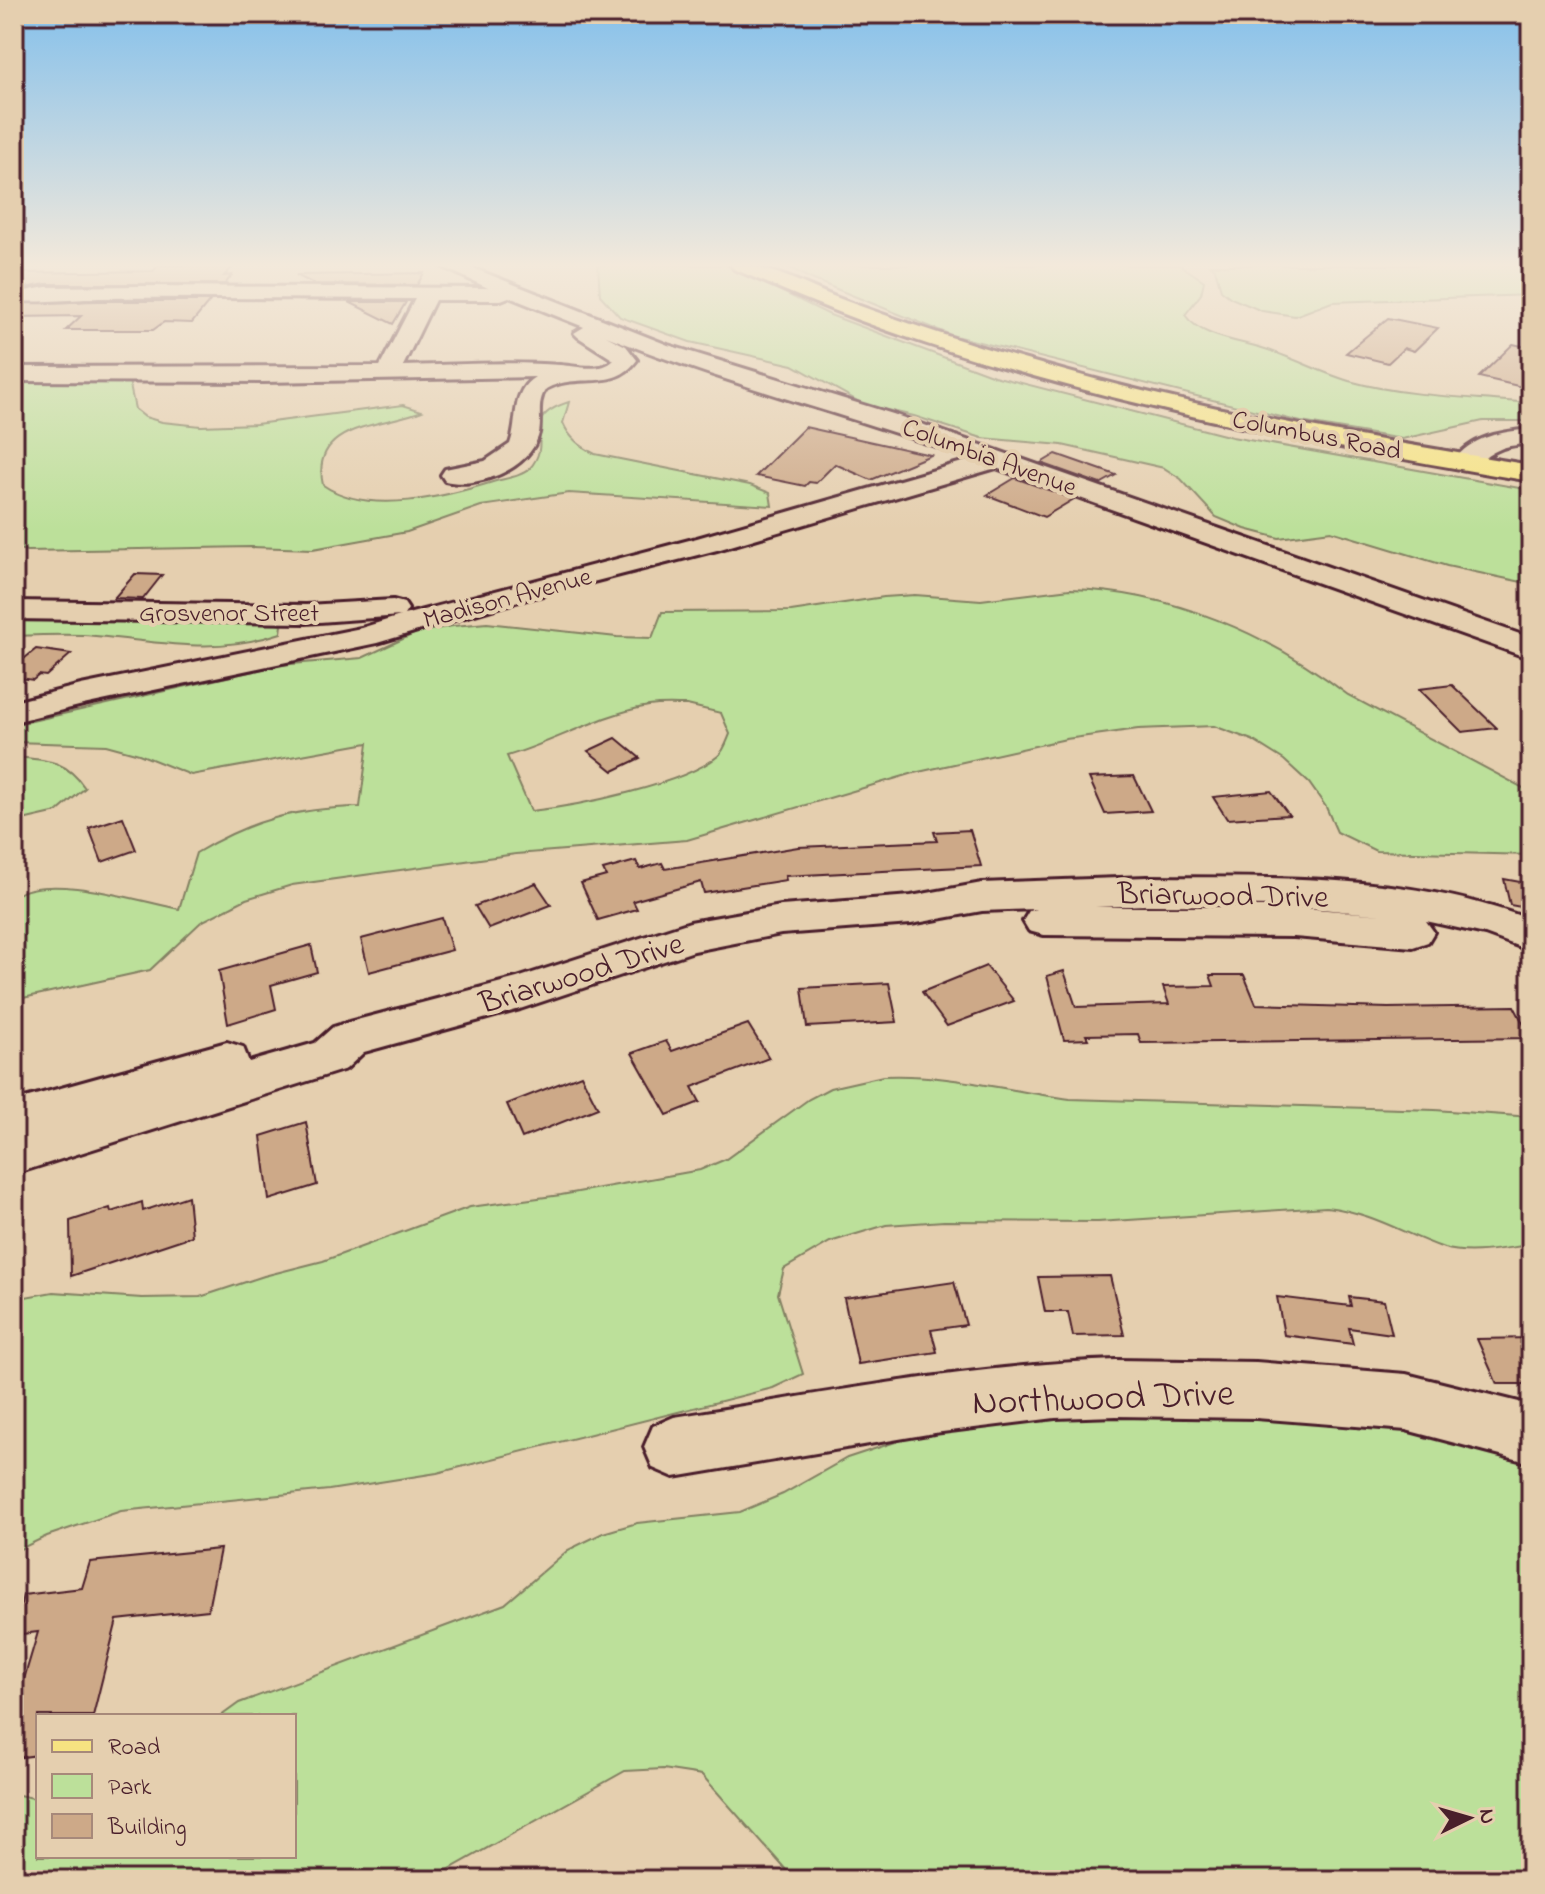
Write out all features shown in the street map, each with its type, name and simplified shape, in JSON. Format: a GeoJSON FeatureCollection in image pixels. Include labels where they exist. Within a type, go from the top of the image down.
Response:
{"type":"FeatureCollection","features":[{"type":"Feature","properties":{"kind":"main road","name":"Columbus Road"},"geometry":{"type":"LineString","coordinates":[[984,353],[1230,416],[1531,473]]}},
{"type":"Feature","properties":{"kind":"street"},"geometry":{"type":"LineString","coordinates":[[388,373],[398,353]]}},
{"type":"Feature","properties":{"kind":"street"},"geometry":{"type":"LineString","coordinates":[[14,374],[610,372],[622,367],[626,360],[620,353]]}},
{"type":"Feature","properties":{"kind":"street","name":"Columbia Avenue"},"geometry":{"type":"LineString","coordinates":[[671,353],[884,419],[1531,649]]}},
{"type":"Feature","properties":{"kind":"street"},"geometry":{"type":"LineString","coordinates":[[454,475],[482,471],[510,458],[528,434],[528,400],[534,388],[575,372]]}},
{"type":"Feature","properties":{"kind":"street"},"geometry":{"type":"LineString","coordinates":[[1466,462],[1477,451],[1494,443],[1531,436]]}},
{"type":"Feature","properties":{"kind":"street","name":"Madison Avenue"},"geometry":{"type":"LineString","coordinates":[[14,712],[81,695],[366,636],[707,544],[984,464],[995,458]]}},
{"type":"Feature","properties":{"kind":"street"},"geometry":{"type":"LineString","coordinates":[[1381,596],[1425,600],[1531,626]]}},
{"type":"Feature","properties":{"kind":"street","name":"Grosvenor Street"},"geometry":{"type":"LineString","coordinates":[[14,610],[306,614],[426,607],[442,614]]}},
{"type":"Feature","properties":{"kind":"street","name":"Briarwood Drive"},"geometry":{"type":"LineString","coordinates":[[14,1121],[164,1076],[311,1038],[326,1035],[349,1039],[520,993],[690,937],[781,920],[911,910],[982,897],[1147,891],[1292,892],[1356,897],[1447,910],[1496,922],[1531,936]]}},
{"type":"Feature","properties":{"kind":"street","name":"Briarwood Drive"},"geometry":{"type":"LineString","coordinates":[[911,910],[981,919],[1294,922],[1383,928],[1502,946],[1531,946]]}},
{"type":"Feature","properties":{"kind":"street","name":"Briarwood Drive"},"geometry":{"type":"LineString","coordinates":[[14,1153],[330,1056],[349,1039]]}},
{"type":"Feature","properties":{"kind":"street","name":"Northwood Drive"},"geometry":{"type":"LineString","coordinates":[[674,1447],[947,1403],[1055,1390],[1116,1388],[1256,1390],[1406,1402],[1531,1434]]}},
{"type":"Feature","properties":{"kind":"green space"},"geometry":{"type":"Polygon","coordinates":[[[741,353],[933,353],[994,376],[1232,437],[1531,490],[1531,584],[1447,566],[1331,531],[1279,538],[1245,529],[1216,517],[1181,479],[1164,468],[1062,445],[982,438],[914,416],[865,405],[793,365],[741,353]]]}},
{"type":"Feature","properties":{"kind":"green space"},"geometry":{"type":"Polygon","coordinates":[[[1025,353],[1277,353],[1349,381],[1371,386],[1531,403],[1531,421],[1483,421],[1402,439],[1301,422],[1025,353]]]}},
{"type":"Feature","properties":{"kind":"green space"},"geometry":{"type":"Polygon","coordinates":[[[14,380],[129,381],[135,409],[145,417],[201,426],[256,424],[403,405],[422,411],[353,431],[327,450],[322,465],[323,485],[342,495],[385,502],[432,497],[523,473],[537,458],[540,423],[544,415],[569,402],[563,423],[566,429],[576,442],[595,454],[750,485],[770,493],[772,506],[569,493],[481,506],[407,532],[313,549],[251,547],[27,551],[14,548],[14,380]]]}},
{"type":"Feature","properties":{"kind":"green space"},"geometry":{"type":"Polygon","coordinates":[[[1070,589],[1107,592],[1181,607],[1252,635],[1318,673],[1348,695],[1531,792],[1531,855],[1376,851],[1337,832],[1326,807],[1309,783],[1284,760],[1252,740],[1214,726],[1138,729],[1066,739],[914,773],[687,840],[516,854],[292,885],[246,899],[201,922],[150,970],[14,1000],[14,896],[30,889],[71,887],[179,909],[196,853],[236,832],[275,818],[315,810],[360,807],[368,743],[191,775],[139,754],[106,745],[14,742],[14,725],[280,665],[362,658],[418,632],[453,626],[487,623],[652,638],[662,612],[791,611],[915,595],[981,600],[1070,589]],[[687,705],[649,706],[614,715],[507,756],[531,811],[575,804],[656,785],[702,766],[720,754],[730,734],[721,713],[687,705]]]}},
{"type":"Feature","properties":{"kind":"green space"},"geometry":{"type":"Polygon","coordinates":[[[14,621],[265,622],[282,625],[281,633],[255,640],[182,645],[83,635],[14,636],[14,621]]]}},
{"type":"Feature","properties":{"kind":"green space"},"geometry":{"type":"Polygon","coordinates":[[[14,757],[46,760],[62,766],[85,788],[57,812],[14,822],[14,757]]]}},
{"type":"Feature","properties":{"kind":"green space"},"geometry":{"type":"Polygon","coordinates":[[[883,1076],[930,1077],[1070,1099],[1435,1110],[1531,1117],[1531,1245],[1487,1251],[1454,1250],[1373,1219],[1326,1207],[1098,1222],[944,1221],[886,1225],[830,1242],[784,1269],[778,1294],[803,1374],[773,1388],[437,1473],[329,1490],[121,1511],[47,1536],[14,1552],[14,1299],[53,1292],[142,1298],[200,1297],[323,1261],[470,1207],[561,1195],[700,1170],[726,1159],[809,1099],[830,1088],[883,1076]]]}},
{"type":"Feature","properties":{"kind":"green space"},"geometry":{"type":"Polygon","coordinates":[[[1162,1397],[1446,1428],[1531,1458],[1531,1880],[795,1880],[702,1775],[663,1769],[625,1771],[430,1880],[14,1880],[14,1794],[36,1799],[36,1858],[296,1858],[296,1714],[224,1714],[239,1703],[505,1604],[568,1550],[603,1533],[637,1523],[740,1512],[783,1494],[847,1458],[968,1418],[1162,1397]]]}},
{"type":"Feature","properties":{"kind":"building"},"geometry":{"type":"Polygon","coordinates":[[[1348,353],[1398,353],[1388,363],[1348,353]]]}},
{"type":"Feature","properties":{"kind":"building"},"geometry":{"type":"Polygon","coordinates":[[[1503,353],[1531,353],[1531,389],[1479,377],[1503,353]]]}},
{"type":"Feature","properties":{"kind":"building"},"geometry":{"type":"Polygon","coordinates":[[[805,427],[931,455],[871,480],[835,464],[816,483],[809,482],[805,486],[756,476],[805,427]]]}},
{"type":"Feature","properties":{"kind":"building"},"geometry":{"type":"Polygon","coordinates":[[[1056,454],[1116,475],[1100,484],[1041,463],[1056,454]]]}},
{"type":"Feature","properties":{"kind":"building"},"geometry":{"type":"Polygon","coordinates":[[[1015,478],[1074,499],[1044,517],[987,495],[1015,478]]]}},
{"type":"Feature","properties":{"kind":"building"},"geometry":{"type":"Polygon","coordinates":[[[135,574],[162,575],[143,599],[114,598],[135,574]]]}},
{"type":"Feature","properties":{"kind":"building"},"geometry":{"type":"Polygon","coordinates":[[[36,649],[71,654],[46,676],[39,675],[33,680],[14,677],[14,667],[36,649]]]}},
{"type":"Feature","properties":{"kind":"building"},"geometry":{"type":"Polygon","coordinates":[[[1452,685],[1497,728],[1462,732],[1419,689],[1452,685]]]}},
{"type":"Feature","properties":{"kind":"building"},"geometry":{"type":"Polygon","coordinates":[[[616,738],[640,758],[613,771],[588,751],[616,738]]]}},
{"type":"Feature","properties":{"kind":"building"},"geometry":{"type":"Polygon","coordinates":[[[1134,776],[1151,811],[1105,814],[1089,778],[1134,776]]]}},
{"type":"Feature","properties":{"kind":"building"},"geometry":{"type":"Polygon","coordinates":[[[1271,791],[1289,815],[1227,819],[1213,797],[1271,791]]]}},
{"type":"Feature","properties":{"kind":"building"},"geometry":{"type":"Polygon","coordinates":[[[123,817],[136,850],[102,862],[89,828],[123,817]]]}},
{"type":"Feature","properties":{"kind":"building"},"geometry":{"type":"Polygon","coordinates":[[[970,830],[981,866],[785,876],[786,880],[704,893],[701,882],[633,901],[637,909],[598,920],[581,883],[606,876],[603,870],[636,861],[640,869],[662,863],[665,869],[798,847],[937,841],[934,832],[970,830]]]}},
{"type":"Feature","properties":{"kind":"building"},"geometry":{"type":"Polygon","coordinates":[[[1504,879],[1531,884],[1531,909],[1510,905],[1504,879]]]}},
{"type":"Feature","properties":{"kind":"building"},"geometry":{"type":"Polygon","coordinates":[[[536,883],[551,905],[489,929],[475,906],[536,883]]]}},
{"type":"Feature","properties":{"kind":"building"},"geometry":{"type":"Polygon","coordinates":[[[442,918],[452,950],[369,972],[361,939],[442,918]]]}},
{"type":"Feature","properties":{"kind":"building"},"geometry":{"type":"Polygon","coordinates":[[[311,945],[317,972],[271,985],[276,1009],[228,1024],[219,971],[311,945]]]}},
{"type":"Feature","properties":{"kind":"building"},"geometry":{"type":"Polygon","coordinates":[[[986,966],[1014,1001],[947,1026],[922,992],[986,966]]]}},
{"type":"Feature","properties":{"kind":"building"},"geometry":{"type":"Polygon","coordinates":[[[1064,971],[1076,1007],[1169,1004],[1163,987],[1214,986],[1210,975],[1244,975],[1256,1004],[1388,1008],[1514,1006],[1531,1038],[1141,1043],[1138,1034],[1086,1035],[1088,1039],[1064,1040],[1047,976],[1064,971]]]}},
{"type":"Feature","properties":{"kind":"building"},"geometry":{"type":"Polygon","coordinates":[[[889,983],[897,1022],[807,1027],[802,988],[889,983]]]}},
{"type":"Feature","properties":{"kind":"building"},"geometry":{"type":"Polygon","coordinates":[[[748,1024],[769,1058],[692,1087],[700,1102],[667,1115],[632,1053],[666,1041],[672,1051],[748,1024]]]}},
{"type":"Feature","properties":{"kind":"building"},"geometry":{"type":"Polygon","coordinates":[[[581,1075],[598,1108],[522,1138],[507,1104],[581,1075]]]}},
{"type":"Feature","properties":{"kind":"building"},"geometry":{"type":"Polygon","coordinates":[[[306,1122],[317,1185],[269,1200],[261,1136],[306,1122]]]}},
{"type":"Feature","properties":{"kind":"building"},"geometry":{"type":"Polygon","coordinates":[[[188,1196],[192,1236],[71,1276],[70,1221],[142,1202],[143,1211],[188,1196]]]}},
{"type":"Feature","properties":{"kind":"building"},"geometry":{"type":"Polygon","coordinates":[[[1110,1276],[1124,1335],[1073,1336],[1068,1312],[1045,1312],[1038,1277],[1110,1276]]]}},
{"type":"Feature","properties":{"kind":"building"},"geometry":{"type":"Polygon","coordinates":[[[954,1282],[966,1325],[931,1330],[937,1352],[858,1364],[844,1298],[954,1282]]]}},
{"type":"Feature","properties":{"kind":"building"},"geometry":{"type":"Polygon","coordinates":[[[1277,1297],[1351,1306],[1349,1297],[1384,1301],[1392,1334],[1349,1328],[1353,1344],[1284,1335],[1277,1297]]]}},
{"type":"Feature","properties":{"kind":"building"},"geometry":{"type":"Polygon","coordinates":[[[1531,1338],[1531,1384],[1497,1384],[1477,1339],[1531,1338]]]}},
{"type":"Feature","properties":{"kind":"building"},"geometry":{"type":"Polygon","coordinates":[[[220,1549],[208,1610],[117,1620],[94,1714],[36,1714],[36,1755],[14,1758],[14,1713],[38,1632],[14,1635],[23,1595],[82,1588],[90,1562],[220,1549]]]}}]}
